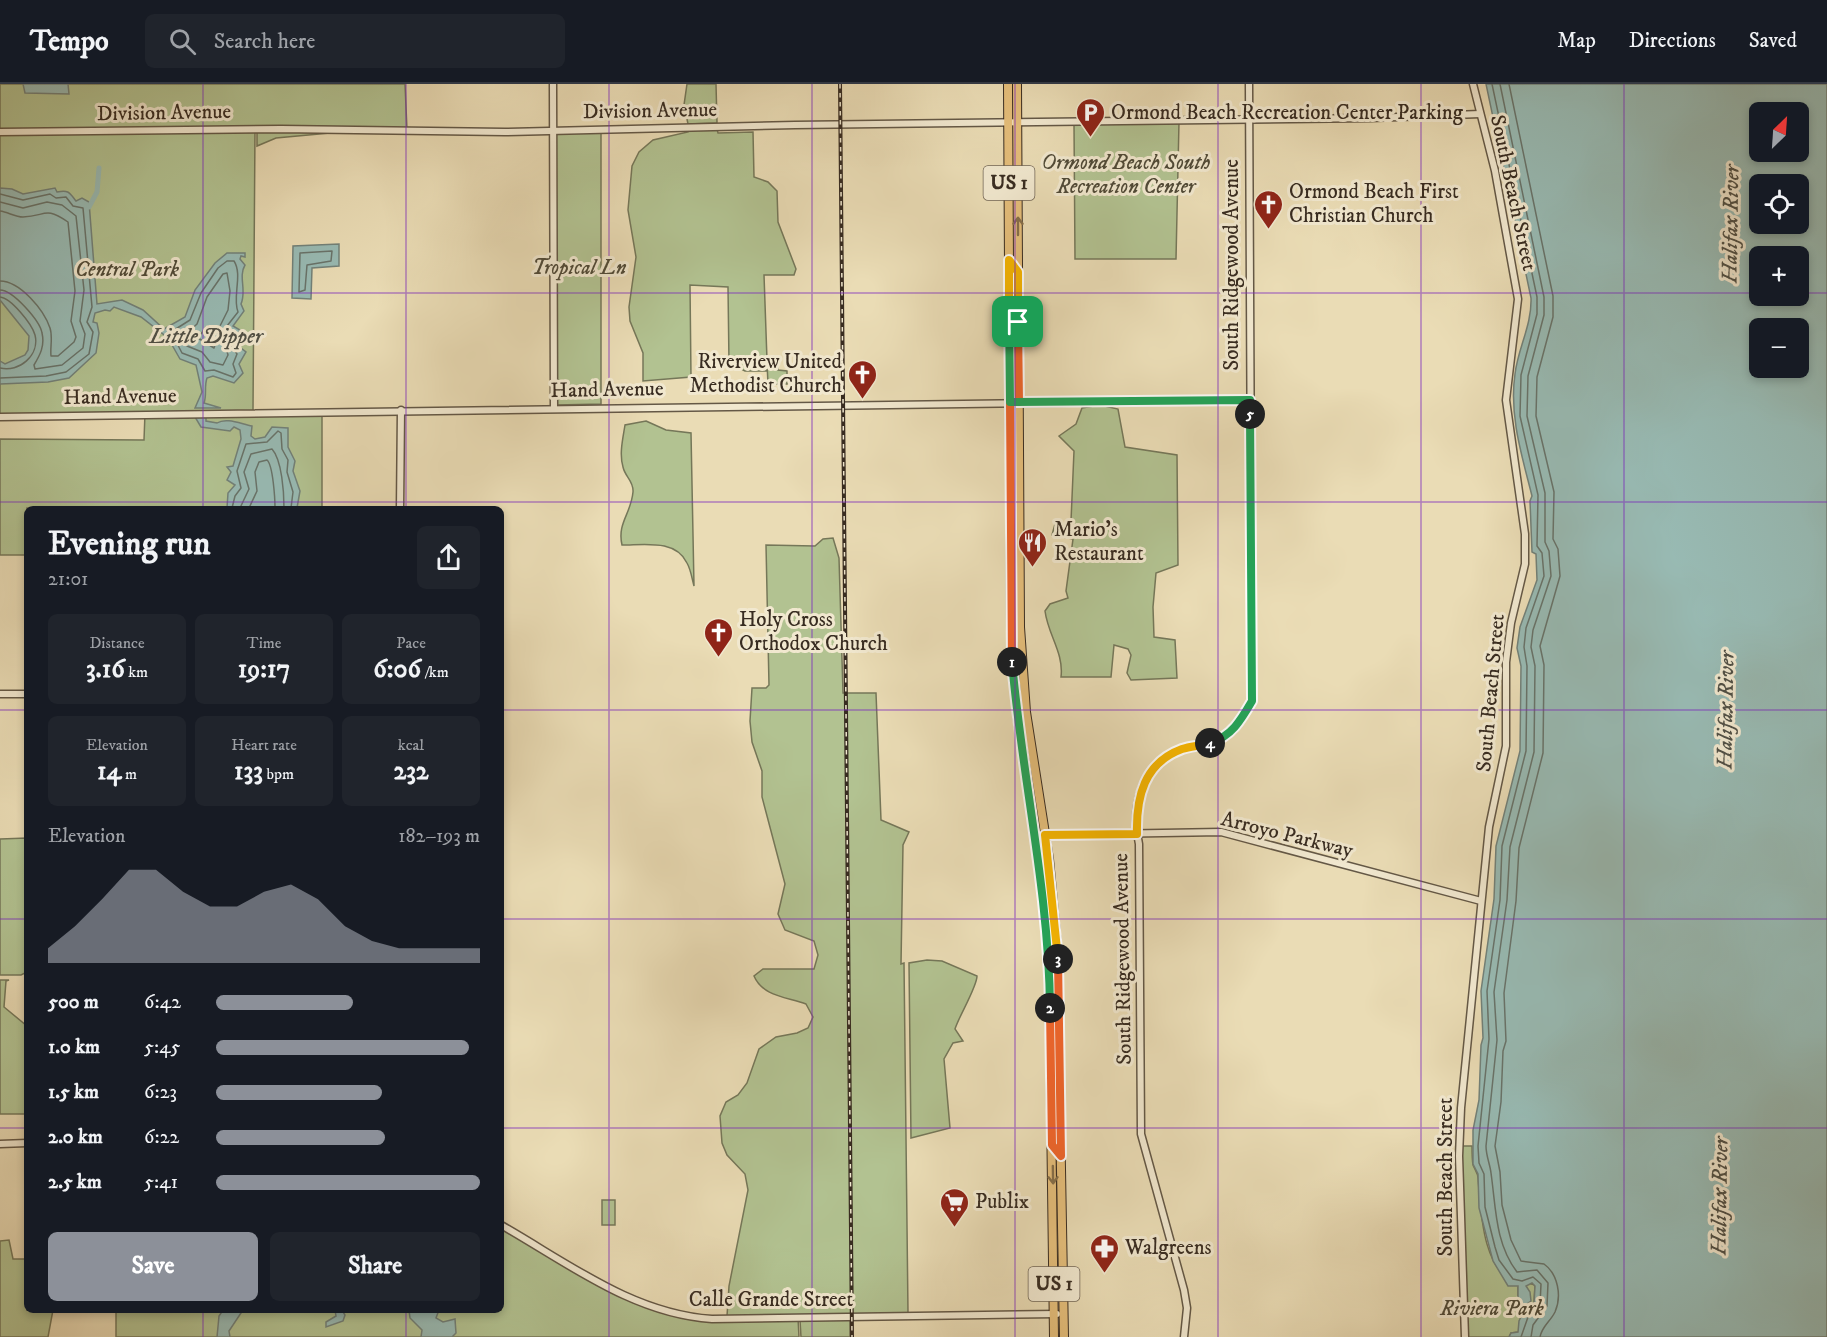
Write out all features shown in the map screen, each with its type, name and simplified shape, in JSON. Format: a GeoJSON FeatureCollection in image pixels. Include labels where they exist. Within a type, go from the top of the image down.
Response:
{"type":"FeatureCollection","features":[{"type":"Feature","properties":{"kind":"main road","name":"US 1"},"geometry":{"type":"LineString","coordinates":[[1008,84],[1013,123],[1018,272],[1019,545],[1023,684],[1032,762],[1047,848],[1059,973],[1064,1337]]}},
{"type":"Feature","properties":{"kind":"main road","name":"US 1"},"geometry":{"type":"LineString","coordinates":[[1017,84],[1013,123],[1009,260],[1013,667],[1020,735],[1036,834],[1049,959],[1054,1337]]}},
{"type":"Feature","properties":{"kind":"main road"},"geometry":{"type":"LineString","coordinates":[[1009,260],[1018,272]]}},
{"type":"Feature","properties":{"kind":"main road"},"geometry":{"type":"LineString","coordinates":[[1010,510],[1014,541],[1019,545]]}},
{"type":"Feature","properties":{"kind":"main road"},"geometry":{"type":"LineString","coordinates":[[1034,822],[1045,835]]}},
{"type":"Feature","properties":{"kind":"main road"},"geometry":{"type":"LineString","coordinates":[[1036,834],[1047,848]]}},
{"type":"Feature","properties":{"kind":"main road"},"geometry":{"type":"LineString","coordinates":[[1052,1145],[1061,1156]]}},
{"type":"Feature","properties":{"kind":"street"},"geometry":{"type":"LineString","coordinates":[[553,84],[554,408]]}},
{"type":"Feature","properties":{"kind":"street","name":"South Ridgewood Avenue"},"geometry":{"type":"LineString","coordinates":[[1184,1337],[1187,1308],[1141,1134],[1137,801],[1152,770],[1171,753],[1219,740],[1230,734],[1243,718],[1252,701],[1249,84]]}},
{"type":"Feature","properties":{"kind":"street","name":"South Beach Street"},"geometry":{"type":"LineString","coordinates":[[1465,1337],[1461,1116],[1489,827],[1505,757],[1506,662],[1511,623],[1525,564],[1526,534],[1506,400],[1518,299],[1495,171],[1473,84]]}},
{"type":"Feature","properties":{"kind":"street","name":"Division Avenue"},"geometry":{"type":"LineString","coordinates":[[0,132],[281,129],[454,132],[1480,114]]}},
{"type":"Feature","properties":{"kind":"street","name":"Hand Avenue"},"geometry":{"type":"LineString","coordinates":[[0,417],[1250,400]]}},
{"type":"Feature","properties":{"kind":"street"},"geometry":{"type":"LineString","coordinates":[[400,506],[401,410]]}},
{"type":"Feature","properties":{"kind":"street"},"geometry":{"type":"LineString","coordinates":[[0,694],[24,694]]}},
{"type":"Feature","properties":{"kind":"street","name":"Arroyo Parkway"},"geometry":{"type":"LineString","coordinates":[[1045,835],[1221,832],[1481,901]]}},
{"type":"Feature","properties":{"kind":"street"},"geometry":{"type":"LineString","coordinates":[[0,1144],[24,1143]]}},
{"type":"Feature","properties":{"kind":"street","name":"Calle Grande Street"},"geometry":{"type":"LineString","coordinates":[[504,1227],[630,1299],[682,1317],[719,1319],[1063,1314]]}},
{"type":"Feature","properties":{"kind":"green space","name":"Central Park"},"geometry":{"type":"Polygon","coordinates":[[[0,84],[405,84],[407,130],[255,129],[253,411],[322,411],[322,506],[24,506],[24,555],[0,555],[0,439],[144,440],[145,413],[0,416],[0,84]]]}},
{"type":"Feature","properties":{"kind":"green space"},"geometry":{"type":"Polygon","coordinates":[[[687,84],[716,84],[717,123],[688,124],[684,105],[687,84]]]}},
{"type":"Feature","properties":{"kind":"green space","name":"Ormond Beach South Recreation Center"},"geometry":{"type":"Polygon","coordinates":[[[1179,122],[1176,259],[1075,259],[1074,124],[1179,122]]]}},
{"type":"Feature","properties":{"kind":"green space"},"geometry":{"type":"Polygon","coordinates":[[[688,129],[717,129],[718,133],[753,132],[754,177],[768,182],[777,191],[778,222],[796,269],[794,275],[764,275],[767,360],[778,361],[778,370],[787,371],[787,384],[768,384],[767,363],[766,371],[745,371],[729,363],[728,287],[690,285],[691,377],[643,381],[643,353],[630,321],[629,307],[636,257],[628,210],[632,166],[639,152],[653,140],[688,132],[688,129]]]}},
{"type":"Feature","properties":{"kind":"green space","name":"Tropical Ln"},"geometry":{"type":"Polygon","coordinates":[[[601,130],[601,404],[556,405],[556,132],[601,130]]]}},
{"type":"Feature","properties":{"kind":"green space"},"geometry":{"type":"Polygon","coordinates":[[[257,132],[341,132],[276,138],[257,146],[257,132]]]}},
{"type":"Feature","properties":{"kind":"green space"},"geometry":{"type":"Polygon","coordinates":[[[1100,405],[1118,409],[1125,447],[1177,455],[1178,565],[1156,573],[1153,607],[1154,637],[1175,640],[1177,678],[1131,680],[1127,673],[1131,655],[1128,649],[1114,645],[1111,677],[1061,677],[1060,660],[1045,611],[1050,604],[1068,598],[1066,591],[1073,539],[1052,535],[1055,524],[1066,525],[1071,521],[1074,451],[1059,436],[1076,424],[1082,408],[1100,405]]]}},
{"type":"Feature","properties":{"kind":"green space"},"geometry":{"type":"Polygon","coordinates":[[[646,421],[666,430],[691,433],[694,586],[687,563],[675,550],[649,544],[622,545],[621,531],[633,492],[621,457],[625,425],[646,421]]]}},
{"type":"Feature","properties":{"kind":"green space"},"geometry":{"type":"Polygon","coordinates":[[[833,538],[839,558],[843,693],[876,693],[881,820],[909,832],[903,845],[901,964],[904,963],[908,1313],[727,1316],[729,1286],[748,1190],[745,1174],[727,1155],[722,1143],[720,1116],[726,1102],[738,1095],[747,1083],[759,1049],[776,1037],[797,1033],[808,1028],[813,1017],[806,1004],[770,992],[758,983],[754,976],[763,969],[814,969],[818,955],[814,941],[785,930],[778,914],[785,884],[762,797],[762,771],[752,742],[750,721],[752,688],[766,688],[769,685],[766,545],[815,546],[823,539],[833,538]]]}},
{"type":"Feature","properties":{"kind":"green space"},"geometry":{"type":"Polygon","coordinates":[[[24,838],[24,974],[21,975],[0,975],[0,839],[24,838]]]}},
{"type":"Feature","properties":{"kind":"green space"},"geometry":{"type":"Polygon","coordinates":[[[927,960],[942,961],[977,976],[955,1029],[963,1041],[953,1043],[944,1059],[950,1128],[911,1138],[909,963],[927,960]]]}},
{"type":"Feature","properties":{"kind":"green space"},"geometry":{"type":"Polygon","coordinates":[[[0,980],[9,980],[6,981],[4,1007],[24,1024],[24,1114],[0,1114],[0,980]]]}},
{"type":"Feature","properties":{"kind":"green space","name":"Riviera Park"},"geometry":{"type":"Polygon","coordinates":[[[1460,1146],[1472,1146],[1473,1165],[1478,1176],[1482,1223],[1490,1254],[1497,1267],[1506,1278],[1518,1285],[1518,1298],[1523,1306],[1529,1292],[1526,1286],[1528,1283],[1535,1285],[1534,1303],[1521,1319],[1519,1332],[1511,1333],[1509,1337],[1465,1337],[1460,1146]]]}},
{"type":"Feature","properties":{"kind":"green space"},"geometry":{"type":"Polygon","coordinates":[[[602,1200],[615,1200],[615,1225],[602,1225],[602,1200]]]}},
{"type":"Feature","properties":{"kind":"green space"},"geometry":{"type":"Polygon","coordinates":[[[504,1226],[610,1288],[686,1319],[798,1318],[799,1337],[116,1337],[116,1313],[504,1313],[504,1226]]]}},
{"type":"Feature","properties":{"kind":"green space"},"geometry":{"type":"Polygon","coordinates":[[[9,1240],[13,1259],[24,1259],[24,1313],[52,1313],[48,1337],[0,1337],[0,1241],[9,1240]]]}},
{"type":"Feature","properties":{"kind":"green space"},"geometry":{"type":"Polygon","coordinates":[[[850,1319],[850,1337],[801,1337],[800,1320],[850,1319]]]}},
{"type":"Feature","properties":{"kind":"water"},"geometry":{"type":"Polygon","coordinates":[[[23,84],[68,84],[69,94],[25,93],[23,84]]]}},
{"type":"Feature","properties":{"kind":"water","name":"Halifax River"},"geometry":{"type":"Polygon","coordinates":[[[1486,84],[1827,84],[1827,1337],[1509,1337],[1511,1333],[1518,1332],[1519,1321],[1524,1310],[1528,1310],[1534,1303],[1535,1286],[1532,1283],[1526,1286],[1530,1292],[1531,1301],[1523,1307],[1518,1298],[1518,1286],[1508,1286],[1493,1261],[1479,1208],[1478,1174],[1473,1164],[1473,1130],[1479,1100],[1483,1038],[1481,991],[1494,899],[1496,846],[1520,751],[1521,666],[1517,648],[1520,627],[1537,580],[1536,554],[1532,552],[1530,501],[1532,496],[1515,421],[1514,405],[1515,374],[1531,308],[1531,298],[1486,84]]]}},
{"type":"Feature","properties":{"kind":"water","name":"Little Dipper"},"geometry":{"type":"Polygon","coordinates":[[[0,188],[12,189],[23,194],[55,188],[57,192],[68,192],[76,201],[82,198],[89,202],[97,304],[122,300],[143,310],[164,329],[185,317],[195,290],[215,263],[227,253],[245,253],[245,257],[241,256],[240,259],[245,265],[242,274],[243,299],[241,304],[244,311],[233,326],[240,330],[238,334],[242,341],[237,345],[246,352],[239,364],[243,373],[234,383],[213,376],[207,378],[206,381],[204,403],[221,408],[195,408],[202,392],[196,365],[180,359],[168,338],[141,317],[114,307],[110,311],[95,313],[93,322],[97,323],[99,333],[96,353],[69,378],[48,382],[0,384],[0,361],[5,364],[25,355],[28,350],[29,336],[0,300],[0,188]]]}},
{"type":"Feature","properties":{"kind":"water"},"geometry":{"type":"Polygon","coordinates":[[[339,244],[339,266],[312,268],[311,299],[292,298],[293,246],[339,244]]]}},
{"type":"Feature","properties":{"kind":"water"},"geometry":{"type":"Polygon","coordinates":[[[195,417],[206,417],[206,421],[217,423],[229,421],[252,426],[251,436],[255,439],[265,437],[272,427],[288,428],[288,447],[295,461],[293,471],[300,491],[297,506],[227,506],[228,493],[235,485],[227,480],[231,472],[227,467],[233,466],[241,439],[240,430],[234,427],[230,431],[201,427],[195,417]]]}},
{"type":"Feature","properties":{"kind":"water"},"geometry":{"type":"Polygon","coordinates":[[[221,1313],[241,1313],[229,1331],[230,1337],[217,1337],[221,1313]]]}},
{"type":"Feature","properties":{"kind":"water"},"geometry":{"type":"Polygon","coordinates":[[[336,1313],[345,1315],[343,1321],[326,1327],[326,1322],[336,1316],[336,1313]]]}},
{"type":"Feature","properties":{"kind":"water"},"geometry":{"type":"Polygon","coordinates":[[[409,1313],[438,1313],[436,1318],[443,1322],[455,1319],[456,1333],[452,1337],[421,1337],[422,1330],[410,1318],[409,1313]]]}},
{"type":"Feature","properties":{"kind":"waterway"},"geometry":{"type":"LineString","coordinates":[[89,207],[97,192],[99,168]]}},
{"type":"Feature","properties":{"kind":"railway"},"geometry":{"type":"LineString","coordinates":[[840,84],[852,1337]]}},
{"type":"Feature","properties":{"kind":"place","name":"Ormond Beach Recreation Center Parking"},"geometry":{"type":"Point","coordinates":[1090,138]}},
{"type":"Feature","properties":{"kind":"place","name":"Ormond Beach First Christian Church"},"geometry":{"type":"Point","coordinates":[1268,230]}},
{"type":"Feature","properties":{"kind":"place","name":"Riverview United Methodist Church"},"geometry":{"type":"Point","coordinates":[863,400]}},
{"type":"Feature","properties":{"kind":"place","name":"Mario's Restaurant"},"geometry":{"type":"Point","coordinates":[1033,568]}},
{"type":"Feature","properties":{"kind":"place","name":"Holy Cross Orthodox Church"},"geometry":{"type":"Point","coordinates":[718,658]}},
{"type":"Feature","properties":{"kind":"place","name":"Publix"},"geometry":{"type":"Point","coordinates":[954,1228]}},
{"type":"Feature","properties":{"kind":"place","name":"Walgreens"},"geometry":{"type":"Point","coordinates":[1104,1274]}},
{"type":"Feature","properties":{"kind":"route"},"geometry":{"type":"LineString","coordinates":[[1018,322],[1018,272],[1009,260],[1010,402],[1019,402],[1024,402],[1040,402],[1077,402],[1250,400],[1252,701],[1243,718],[1230,734],[1219,740],[1171,753],[1160,760],[1143,784],[1137,801],[1137,834],[1045,835],[1059,973],[1061,1156],[1052,1145],[1049,959],[1046,920],[1040,861],[1016,708],[1012,658],[1010,402],[1019,402],[1018,322]]}}]}
